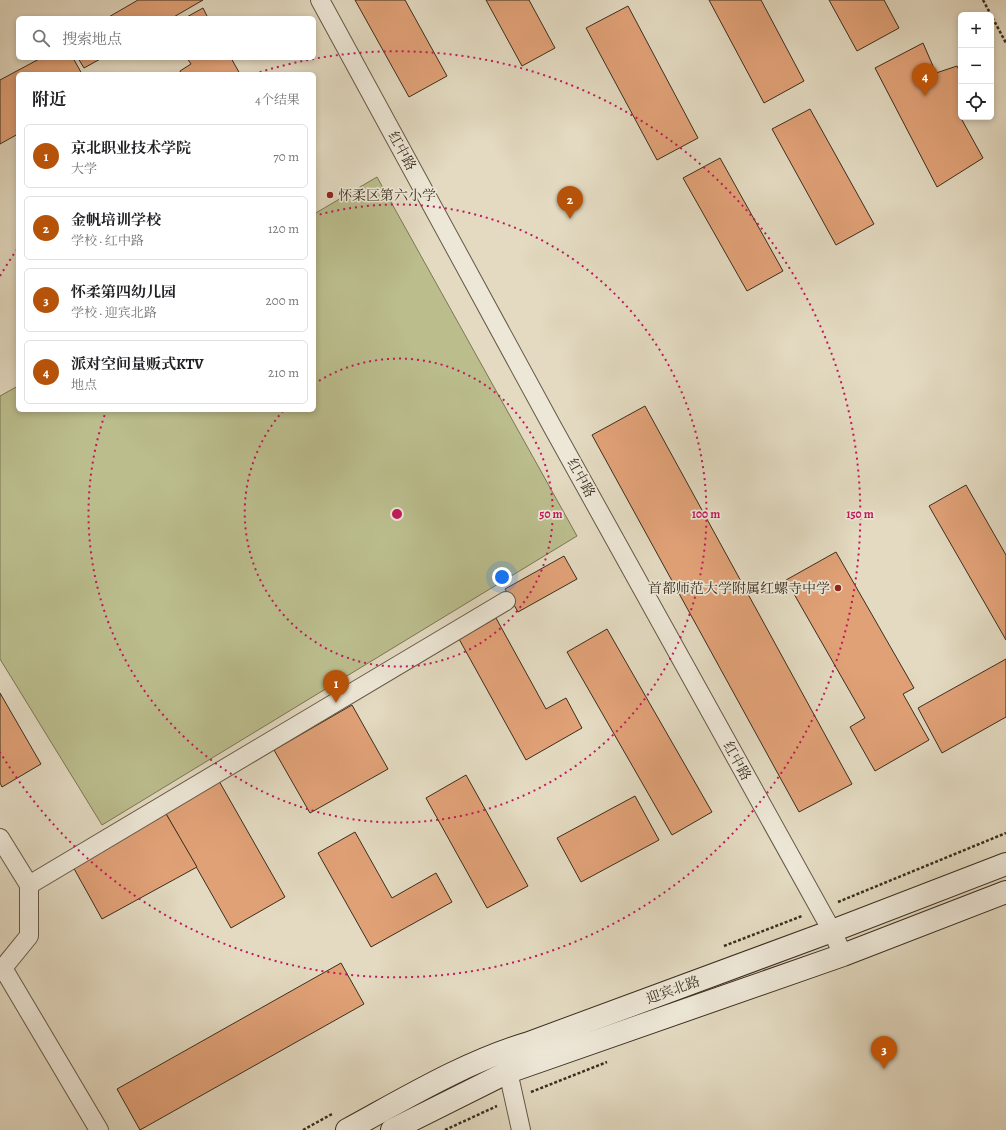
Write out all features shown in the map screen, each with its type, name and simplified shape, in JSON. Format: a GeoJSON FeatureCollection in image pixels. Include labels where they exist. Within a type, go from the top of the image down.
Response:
{"type":"FeatureCollection","features":[{"type":"Feature","properties":{"kind":"main road","name":"迎宾北路"},"geometry":{"type":"LineString","coordinates":[[347,1130],[413,1093],[504,1051],[832,931],[1006,864]]}},
{"type":"Feature","properties":{"kind":"main road","name":"迎宾北路"},"geometry":{"type":"LineString","coordinates":[[392,1130],[508,1072],[843,955],[1006,892]]}},
{"type":"Feature","properties":{"kind":"street","name":"红中路"},"geometry":{"type":"LineString","coordinates":[[320,0],[565,449],[832,931],[843,955]]}},
{"type":"Feature","properties":{"kind":"street"},"geometry":{"type":"LineString","coordinates":[[29,885],[506,601]]}},
{"type":"Feature","properties":{"kind":"street"},"geometry":{"type":"LineString","coordinates":[[0,838],[29,885],[29,936],[1,968],[99,1130]]}},
{"type":"Feature","properties":{"kind":"street"},"geometry":{"type":"LineString","coordinates":[[504,1051],[521,1130]]}},
{"type":"Feature","properties":{"kind":"path"},"geometry":{"type":"LineString","coordinates":[[983,0],[1006,43]]}},
{"type":"Feature","properties":{"kind":"green space"},"geometry":{"type":"Polygon","coordinates":[[[377,177],[577,536],[102,825],[0,659],[0,396],[16,387],[16,412],[316,412],[316,213],[377,177]]]}},
{"type":"Feature","properties":{"kind":"building"},"geometry":{"type":"Polygon","coordinates":[[[138,0],[203,0],[175,16],[110,16],[138,0]]]}},
{"type":"Feature","properties":{"kind":"building"},"geometry":{"type":"Polygon","coordinates":[[[355,0],[405,0],[447,76],[409,97],[355,0]]]}},
{"type":"Feature","properties":{"kind":"building"},"geometry":{"type":"Polygon","coordinates":[[[486,0],[529,0],[555,48],[522,66],[486,0]]]}},
{"type":"Feature","properties":{"kind":"building"},"geometry":{"type":"Polygon","coordinates":[[[709,0],[761,0],[804,81],[764,103],[709,0]]]}},
{"type":"Feature","properties":{"kind":"building"},"geometry":{"type":"Polygon","coordinates":[[[829,0],[884,0],[899,28],[857,51],[829,0]]]}},
{"type":"Feature","properties":{"kind":"building"},"geometry":{"type":"Polygon","coordinates":[[[628,6],[698,138],[657,160],[586,28],[628,6]]]}},
{"type":"Feature","properties":{"kind":"building"},"geometry":{"type":"Polygon","coordinates":[[[203,8],[207,16],[189,16],[203,8]]]}},
{"type":"Feature","properties":{"kind":"building"},"geometry":{"type":"Polygon","coordinates":[[[923,43],[936,73],[957,66],[958,120],[962,120],[983,158],[937,187],[875,68],[923,43]]]}},
{"type":"Feature","properties":{"kind":"building"},"geometry":{"type":"Polygon","coordinates":[[[37,60],[74,60],[81,72],[16,72],[16,135],[0,144],[0,80],[37,60]]]}},
{"type":"Feature","properties":{"kind":"building"},"geometry":{"type":"Polygon","coordinates":[[[79,60],[98,60],[84,68],[79,60]]]}},
{"type":"Feature","properties":{"kind":"building"},"geometry":{"type":"Polygon","coordinates":[[[188,60],[232,60],[239,72],[180,72],[191,64],[188,60]]]}},
{"type":"Feature","properties":{"kind":"building"},"geometry":{"type":"Polygon","coordinates":[[[810,109],[874,224],[836,245],[772,129],[810,109]]]}},
{"type":"Feature","properties":{"kind":"building"},"geometry":{"type":"Polygon","coordinates":[[[720,158],[783,271],[747,291],[683,178],[720,158]]]}},
{"type":"Feature","properties":{"kind":"building"},"geometry":{"type":"Polygon","coordinates":[[[645,406],[852,784],[799,812],[592,435],[645,406]]]}},
{"type":"Feature","properties":{"kind":"building"},"geometry":{"type":"Polygon","coordinates":[[[966,485],[1006,555],[1006,640],[929,506],[966,485]]]}},
{"type":"Feature","properties":{"kind":"building"},"geometry":{"type":"Polygon","coordinates":[[[836,552],[914,688],[903,694],[929,740],[875,771],[850,727],[865,718],[786,580],[836,552]]]}},
{"type":"Feature","properties":{"kind":"building"},"geometry":{"type":"Polygon","coordinates":[[[564,556],[577,579],[518,612],[505,589],[564,556]]]}},
{"type":"Feature","properties":{"kind":"building"},"geometry":{"type":"Polygon","coordinates":[[[496,618],[546,709],[566,698],[582,728],[526,760],[459,639],[496,618]]]}},
{"type":"Feature","properties":{"kind":"building"},"geometry":{"type":"Polygon","coordinates":[[[607,629],[712,812],[672,835],[567,652],[607,629]]]}},
{"type":"Feature","properties":{"kind":"building"},"geometry":{"type":"Polygon","coordinates":[[[1006,659],[1006,717],[942,753],[918,708],[1006,659]]]}},
{"type":"Feature","properties":{"kind":"building"},"geometry":{"type":"Polygon","coordinates":[[[0,693],[41,764],[2,787],[0,783],[0,693]]]}},
{"type":"Feature","properties":{"kind":"building"},"geometry":{"type":"Polygon","coordinates":[[[352,705],[388,769],[310,813],[274,750],[352,705]]]}},
{"type":"Feature","properties":{"kind":"building"},"geometry":{"type":"Polygon","coordinates":[[[466,775],[528,886],[487,908],[426,798],[466,775]]]}},
{"type":"Feature","properties":{"kind":"building"},"geometry":{"type":"Polygon","coordinates":[[[219,781],[285,897],[231,928],[165,812],[219,781]]]}},
{"type":"Feature","properties":{"kind":"building"},"geometry":{"type":"Polygon","coordinates":[[[635,796],[659,840],[581,882],[557,838],[635,796]]]}},
{"type":"Feature","properties":{"kind":"building"},"geometry":{"type":"Polygon","coordinates":[[[165,812],[197,867],[102,919],[72,865],[165,812]]]}},
{"type":"Feature","properties":{"kind":"building"},"geometry":{"type":"Polygon","coordinates":[[[355,832],[392,898],[436,873],[452,902],[371,947],[318,853],[355,832]]]}},
{"type":"Feature","properties":{"kind":"building"},"geometry":{"type":"Polygon","coordinates":[[[341,963],[364,1004],[140,1130],[117,1089],[341,963]]]}},
{"type":"Feature","properties":{"kind":"place","name":"派对空间量贩式KTV"},"geometry":{"type":"Point","coordinates":[925,96]}},
{"type":"Feature","properties":{"kind":"place","name":"怀柔区第六小学"},"geometry":{"type":"Point","coordinates":[330,195]}},
{"type":"Feature","properties":{"kind":"place","name":"金帆培训学校"},"geometry":{"type":"Point","coordinates":[570,219]}},
{"type":"Feature","properties":{"kind":"place","name":"首都师范大学附属红螺寺中学"},"geometry":{"type":"Point","coordinates":[838,588]}},
{"type":"Feature","properties":{"kind":"place","name":"京北职业技术学院"},"geometry":{"type":"Point","coordinates":[336,703]}},
{"type":"Feature","properties":{"kind":"place","name":"怀柔第四幼儿园"},"geometry":{"type":"Point","coordinates":[884,1069]}}]}
